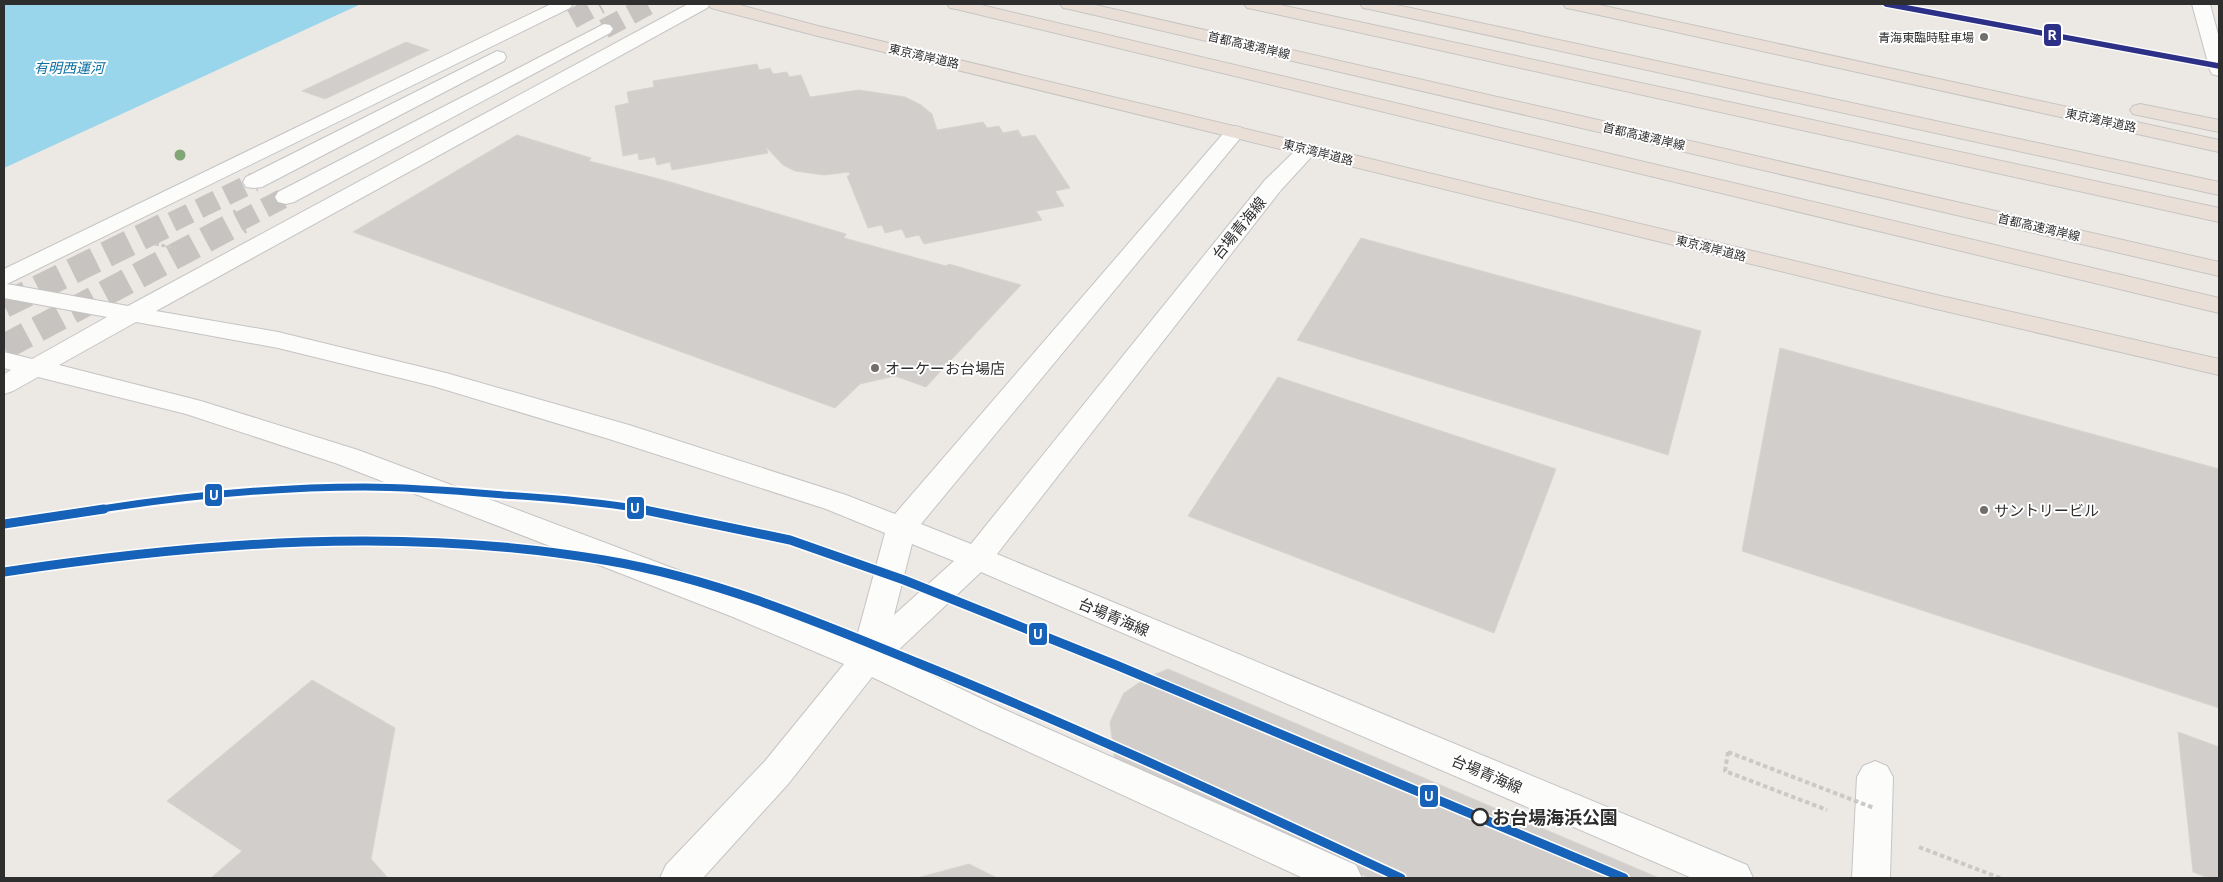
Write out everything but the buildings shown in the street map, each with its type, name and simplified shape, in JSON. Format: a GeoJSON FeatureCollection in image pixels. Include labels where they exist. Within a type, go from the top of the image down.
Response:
{"type":"FeatureCollection","features":[{"type":"Feature","properties":{"kind":"highway","name":"東京湾岸道路"},"geometry":{"type":"LineString","coordinates":[[717,4],[814,30],[1919,298],[2219,366]]}},
{"type":"Feature","properties":{"kind":"highway"},"geometry":{"type":"LineString","coordinates":[[956,4],[2219,306]]}},
{"type":"Feature","properties":{"kind":"highway","name":"首都高速湾岸線"},"geometry":{"type":"LineString","coordinates":[[1069,4],[2219,269]]}},
{"type":"Feature","properties":{"kind":"highway"},"geometry":{"type":"LineString","coordinates":[[1253,4],[2219,214]]}},
{"type":"Feature","properties":{"kind":"highway"},"geometry":{"type":"LineString","coordinates":[[1369,4],[2219,189]]}},
{"type":"Feature","properties":{"kind":"highway","name":"東京湾岸道路"},"geometry":{"type":"LineString","coordinates":[[1572,4],[2219,146]]}},
{"type":"Feature","properties":{"kind":"highway","name":"東京湾岸道路"},"geometry":{"type":"LineString","coordinates":[[1601,4],[2219,126]]}},
{"type":"Feature","properties":{"kind":"highway","name":"東京湾岸道路"},"geometry":{"type":"LineString","coordinates":[[1919,298],[2219,380]]}},
{"type":"Feature","properties":{"kind":"street"},"geometry":{"type":"LineString","coordinates":[[4,385],[234,257],[701,4]]}},
{"type":"Feature","properties":{"kind":"street"},"geometry":{"type":"LineString","coordinates":[[2201,4],[2219,70]]}},
{"type":"Feature","properties":{"kind":"street"},"geometry":{"type":"LineString","coordinates":[[254,182],[568,11]]}},
{"type":"Feature","properties":{"kind":"street"},"geometry":{"type":"LineString","coordinates":[[4,278],[568,11]]}},
{"type":"Feature","properties":{"kind":"street"},"geometry":{"type":"LineString","coordinates":[[286,197],[604,29]]}},
{"type":"Feature","properties":{"kind":"street"},"geometry":{"type":"LineString","coordinates":[[867,659],[901,527],[1235,132]]}},
{"type":"Feature","properties":{"kind":"street","name":"台場青海線"},"geometry":{"type":"LineString","coordinates":[[1307,150],[1273,185],[978,558],[1734,878]]}},
{"type":"Feature","properties":{"kind":"street"},"geometry":{"type":"LineString","coordinates":[[4,291],[278,340],[437,379],[619,432],[836,502],[978,558],[867,659],[777,772],[679,878]]}},
{"type":"Feature","properties":{"kind":"street"},"geometry":{"type":"LineString","coordinates":[[4,360],[192,407],[348,457],[744,608],[867,659],[989,718],[1343,878]]}},
{"type":"Feature","properties":{"kind":"street"},"geometry":{"type":"LineString","coordinates":[[1871,878],[1875,805]]}},
{"type":"Feature","properties":{"kind":"path"},"geometry":{"type":"LineString","coordinates":[[94,234],[234,257]]}},
{"type":"Feature","properties":{"kind":"path"},"geometry":{"type":"LineString","coordinates":[[1836,814],[1725,771],[1728,752],[1875,805],[2000,878]]}},
{"type":"Feature","properties":{"kind":"water","name":"有明西運河"},"geometry":{"type":"Polygon","coordinates":[[[4,4],[361,4],[4,168],[4,4]]]}},
{"type":"Feature","properties":{"kind":"tunnel"},"geometry":{"type":"LineString","coordinates":[[572,19],[600,4]]}},
{"type":"Feature","properties":{"kind":"tunnel"},"geometry":{"type":"LineString","coordinates":[[604,29],[650,4]]}},
{"type":"Feature","properties":{"kind":"tunnel"},"geometry":{"type":"LineString","coordinates":[[172,222],[254,182]]}},
{"type":"Feature","properties":{"kind":"tunnel"},"geometry":{"type":"LineString","coordinates":[[238,222],[286,197]]}},
{"type":"Feature","properties":{"kind":"tunnel"},"geometry":{"type":"LineString","coordinates":[[4,305],[174,221]]}},
{"type":"Feature","properties":{"kind":"tunnel"},"geometry":{"type":"LineString","coordinates":[[4,347],[241,221]]}},
{"type":"Feature","properties":{"kind":"transit line","name":"R"},"geometry":{"type":"LineString","coordinates":[[1886,4],[2219,66]]}},
{"type":"Feature","properties":{"kind":"transit line","name":"U"},"geometry":{"type":"LineString","coordinates":[[4,524],[153,501],[267,490],[362,487],[415,488],[548,498],[613,504],[683,516],[790,540],[904,580],[1116,665],[1624,878]]}},
{"type":"Feature","properties":{"kind":"transit line","name":"U"},"geometry":{"type":"LineString","coordinates":[[4,572],[78,561],[228,545],[379,540],[529,549],[643,568],[719,588],[756,601],[830,628],[967,683],[1154,764],[1401,878]]}},
{"type":"Feature","properties":{"kind":"place","name":"青海東臨時駐車場"},"geometry":{"type":"Point","coordinates":[1984,37]}},
{"type":"Feature","properties":{"kind":"place","name":"オーケーお台場店"},"geometry":{"type":"Point","coordinates":[875,368]}},
{"type":"Feature","properties":{"kind":"place","name":"サントリービル"},"geometry":{"type":"Point","coordinates":[1984,510]}},
{"type":"Feature","properties":{"kind":"place","name":"お台場海浜公園"},"geometry":{"type":"Point","coordinates":[1480,817]}}]}
